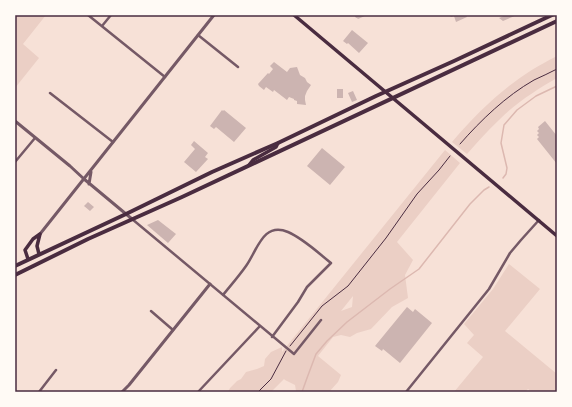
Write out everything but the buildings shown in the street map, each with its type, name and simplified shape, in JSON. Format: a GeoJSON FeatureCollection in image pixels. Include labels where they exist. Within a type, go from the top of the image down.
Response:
{"type":"FeatureCollection","features":[{"type":"Feature","properties":{"kind":"highway"},"geometry":{"type":"LineString","coordinates":[[15,266],[212,172],[454,62],[552,15]]}},
{"type":"Feature","properties":{"kind":"highway"},"geometry":{"type":"LineString","coordinates":[[15,275],[77,244],[182,197],[557,21]]}},
{"type":"Feature","properties":{"kind":"main road"},"geometry":{"type":"LineString","coordinates":[[294,15],[557,236]]}},
{"type":"Feature","properties":{"kind":"main road"},"geometry":{"type":"LineString","coordinates":[[248,166],[253,160],[276,147],[278,143]]}},
{"type":"Feature","properties":{"kind":"main road"},"geometry":{"type":"LineString","coordinates":[[39,254],[37,246],[40,234]]}},
{"type":"Feature","properties":{"kind":"main road"},"geometry":{"type":"LineString","coordinates":[[28,260],[25,250],[33,239],[40,234]]}},
{"type":"Feature","properties":{"kind":"street"},"geometry":{"type":"LineString","coordinates":[[88,15],[165,77]]}},
{"type":"Feature","properties":{"kind":"street"},"geometry":{"type":"LineString","coordinates":[[102,26],[111,15]]}},
{"type":"Feature","properties":{"kind":"street"},"geometry":{"type":"LineString","coordinates":[[40,234],[214,15]]}},
{"type":"Feature","properties":{"kind":"street"},"geometry":{"type":"LineString","coordinates":[[198,35],[238,67]]}},
{"type":"Feature","properties":{"kind":"street"},"geometry":{"type":"LineString","coordinates":[[50,93],[113,142]]}},
{"type":"Feature","properties":{"kind":"street"},"geometry":{"type":"LineString","coordinates":[[15,121],[294,354],[320,320]]}},
{"type":"Feature","properties":{"kind":"street"},"geometry":{"type":"LineString","coordinates":[[15,162],[35,138]]}},
{"type":"Feature","properties":{"kind":"street"},"geometry":{"type":"LineString","coordinates":[[89,184],[89,178],[92,170]]}},
{"type":"Feature","properties":{"kind":"street"},"geometry":{"type":"LineString","coordinates":[[406,392],[489,289],[510,253],[539,220]]}},
{"type":"Feature","properties":{"kind":"street"},"geometry":{"type":"LineString","coordinates":[[223,295],[250,261],[262,237],[269,232],[278,229],[288,231],[299,238],[331,263],[307,287],[298,302],[272,336]]}},
{"type":"Feature","properties":{"kind":"street"},"geometry":{"type":"LineString","coordinates":[[122,392],[132,382],[210,284]]}},
{"type":"Feature","properties":{"kind":"street"},"geometry":{"type":"LineString","coordinates":[[151,311],[173,330]]}},
{"type":"Feature","properties":{"kind":"street"},"geometry":{"type":"LineString","coordinates":[[198,392],[260,326]]}},
{"type":"Feature","properties":{"kind":"street"},"geometry":{"type":"LineString","coordinates":[[39,392],[56,370]]}},
{"type":"Feature","properties":{"kind":"path"},"geometry":{"type":"LineString","coordinates":[[460,144],[476,125],[513,94],[534,80],[557,70]]}},
{"type":"Feature","properties":{"kind":"path"},"geometry":{"type":"LineString","coordinates":[[290,346],[322,306],[348,286],[386,238],[417,194],[450,156]]}},
{"type":"Feature","properties":{"kind":"path"},"geometry":{"type":"LineString","coordinates":[[258,392],[271,378],[286,351]]}},
{"type":"Feature","properties":{"kind":"shaded area"},"geometry":{"type":"Polygon","coordinates":[[[15,15],[46,15],[23,44],[39,58],[15,88],[15,15]]]}},
{"type":"Feature","properties":{"kind":"shaded area"},"geometry":{"type":"Polygon","coordinates":[[[557,56],[557,78],[519,102],[490,128],[467,154],[452,142],[500,93],[541,64],[557,56]]]}},
{"type":"Feature","properties":{"kind":"shaded area"},"geometry":{"type":"Polygon","coordinates":[[[445,150],[460,163],[397,242],[413,260],[405,275],[408,298],[392,307],[371,329],[357,333],[350,337],[341,335],[333,337],[318,356],[341,375],[338,382],[329,392],[288,392],[296,391],[295,385],[284,379],[271,392],[228,392],[246,372],[264,366],[265,359],[271,352],[282,347],[282,352],[445,150]],[[353,296],[341,311],[352,307],[353,296]]]}},
{"type":"Feature","properties":{"kind":"shaded area"},"geometry":{"type":"Polygon","coordinates":[[[509,264],[540,289],[505,331],[557,374],[557,392],[532,392],[528,389],[525,392],[454,392],[483,357],[467,343],[474,335],[464,324],[493,289],[509,264]]]}},
{"type":"Feature","properties":{"kind":"waterway"},"geometry":{"type":"LineString","coordinates":[[503,178],[506,174],[507,168],[501,143],[504,125],[517,110],[536,96],[557,86]]}},
{"type":"Feature","properties":{"kind":"waterway"},"geometry":{"type":"LineString","coordinates":[[302,392],[316,354],[327,341],[347,322],[419,269],[470,204],[489,187]]}}]}
